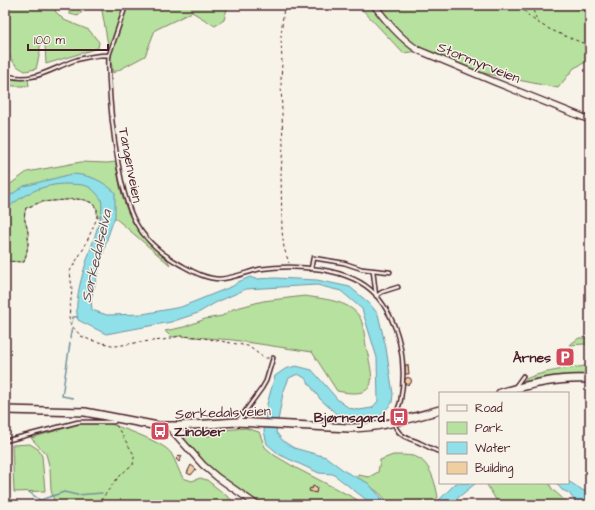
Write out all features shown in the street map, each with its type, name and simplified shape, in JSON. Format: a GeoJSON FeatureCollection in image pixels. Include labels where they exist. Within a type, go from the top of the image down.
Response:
{"type":"FeatureCollection","features":[{"type":"Feature","properties":{"kind":"street","name":"Stormyrveien"},"geometry":{"type":"LineString","coordinates":[[374,5],[393,29],[418,50],[590,120]]}},
{"type":"Feature","properties":{"kind":"street"},"geometry":{"type":"LineString","coordinates":[[504,392],[554,380],[573,378],[590,379]]}},
{"type":"Feature","properties":{"kind":"street","name":"Sørkedalsveien"},"geometry":{"type":"LineString","coordinates":[[5,410],[78,411],[115,419],[169,427],[237,422],[259,422],[360,428],[394,422],[439,410]]}},
{"type":"Feature","properties":{"kind":"street"},"geometry":{"type":"LineString","coordinates":[[169,427],[203,466],[223,482],[257,505]]}},
{"type":"Feature","properties":{"kind":"lane","name":"Tangenveien"},"geometry":{"type":"LineString","coordinates":[[126,5],[110,55],[109,89],[121,182],[131,214],[142,233],[150,242],[172,260],[204,277],[223,279],[262,269],[310,268],[347,276],[363,284],[376,296],[394,326],[402,350],[403,385],[401,401],[395,415],[394,422]]}},
{"type":"Feature","properties":{"kind":"lane"},"geometry":{"type":"LineString","coordinates":[[5,75],[28,78],[88,57],[110,55]]}},
{"type":"Feature","properties":{"kind":"lane"},"geometry":{"type":"LineString","coordinates":[[310,268],[313,258],[344,263],[362,269],[390,272]]}},
{"type":"Feature","properties":{"kind":"lane"},"geometry":{"type":"LineString","coordinates":[[373,271],[376,296],[382,292],[398,287]]}},
{"type":"Feature","properties":{"kind":"lane"},"geometry":{"type":"LineString","coordinates":[[237,422],[266,382],[273,358]]}},
{"type":"Feature","properties":{"kind":"lane"},"geometry":{"type":"LineString","coordinates":[[514,389],[523,376]]}},
{"type":"Feature","properties":{"kind":"lane"},"geometry":{"type":"LineString","coordinates":[[5,440],[78,422],[115,419]]}},
{"type":"Feature","properties":{"kind":"lane"},"geometry":{"type":"LineString","coordinates":[[394,422],[397,429],[404,436],[439,452]]}},
{"type":"Feature","properties":{"kind":"path"},"geometry":{"type":"LineString","coordinates":[[284,5],[281,36],[283,146],[281,172],[282,232],[284,248],[289,261],[289,268]]}},
{"type":"Feature","properties":{"kind":"path"},"geometry":{"type":"LineString","coordinates":[[521,5],[524,12],[539,24],[590,46]]}},
{"type":"Feature","properties":{"kind":"path"},"geometry":{"type":"LineString","coordinates":[[530,5],[539,24]]}},
{"type":"Feature","properties":{"kind":"path"},"geometry":{"type":"LineString","coordinates":[[5,261],[24,262],[27,252],[28,234],[23,216],[26,208],[41,202],[72,199],[85,200],[92,203],[97,209],[97,218],[84,248],[70,271],[72,290],[69,317],[70,324],[81,336],[90,340],[116,346],[163,340],[180,336],[198,337],[248,346],[264,358],[273,358]]}},
{"type":"Feature","properties":{"kind":"path"},"geometry":{"type":"LineString","coordinates":[[97,505],[117,479],[133,465],[134,458],[115,419]]}},
{"type":"Feature","properties":{"kind":"green space"},"geometry":{"type":"Polygon","coordinates":[[[16,5],[60,5],[55,11],[64,20],[89,30],[99,42],[98,48],[46,64],[45,45],[42,39],[40,42],[40,52],[36,69],[25,71],[17,66],[11,59],[8,52],[6,38],[5,9],[16,5]]]}},
{"type":"Feature","properties":{"kind":"green space"},"geometry":{"type":"Polygon","coordinates":[[[66,5],[86,5],[86,8],[78,16],[70,14],[66,5]]]}},
{"type":"Feature","properties":{"kind":"green space"},"geometry":{"type":"Polygon","coordinates":[[[101,5],[228,5],[224,20],[215,26],[192,12],[155,30],[145,56],[113,73],[101,5]]]}},
{"type":"Feature","properties":{"kind":"green space"},"geometry":{"type":"Polygon","coordinates":[[[358,5],[590,5],[590,60],[574,68],[558,88],[483,73],[427,50],[403,53],[358,5]]]}},
{"type":"Feature","properties":{"kind":"green space"},"geometry":{"type":"Polygon","coordinates":[[[5,74],[28,77],[29,86],[13,86],[5,84],[5,74]]]}},
{"type":"Feature","properties":{"kind":"green space"},"geometry":{"type":"Polygon","coordinates":[[[81,162],[116,162],[125,206],[132,222],[141,234],[164,255],[170,265],[107,211],[97,218],[97,209],[92,203],[77,199],[41,202],[26,208],[25,219],[28,240],[24,262],[5,261],[5,188],[27,172],[81,162]]]}},
{"type":"Feature","properties":{"kind":"green space"},"geometry":{"type":"Polygon","coordinates":[[[305,296],[342,303],[359,316],[363,326],[372,377],[371,384],[367,389],[361,392],[351,393],[337,391],[312,352],[233,340],[180,336],[171,337],[165,331],[184,327],[205,319],[222,316],[233,309],[263,301],[305,296]]]}},
{"type":"Feature","properties":{"kind":"green space"},"geometry":{"type":"Polygon","coordinates":[[[579,338],[590,338],[590,346],[585,344],[569,345],[579,338]]]}},
{"type":"Feature","properties":{"kind":"green space"},"geometry":{"type":"Polygon","coordinates":[[[585,366],[590,367],[590,373],[585,375],[556,376],[521,383],[525,379],[532,376],[585,366]]]}},
{"type":"Feature","properties":{"kind":"green space"},"geometry":{"type":"Polygon","coordinates":[[[96,419],[136,433],[158,443],[171,453],[183,478],[192,481],[200,478],[207,480],[238,505],[55,505],[51,490],[50,469],[46,454],[31,438],[96,419]]]}},
{"type":"Feature","properties":{"kind":"green space"},"geometry":{"type":"Polygon","coordinates":[[[246,428],[259,432],[265,447],[274,455],[356,499],[363,505],[260,505],[224,481],[191,450],[184,438],[193,434],[209,436],[224,430],[246,428]]]}},
{"type":"Feature","properties":{"kind":"green space"},"geometry":{"type":"Polygon","coordinates":[[[30,444],[38,449],[42,456],[45,491],[14,492],[12,445],[30,444]]]}},
{"type":"Feature","properties":{"kind":"green space"},"geometry":{"type":"Polygon","coordinates":[[[393,455],[406,455],[419,458],[428,467],[433,478],[438,497],[431,505],[390,505],[376,490],[357,481],[358,475],[369,477],[378,472],[380,460],[393,455]]]}},
{"type":"Feature","properties":{"kind":"green space"},"geometry":{"type":"Polygon","coordinates":[[[487,484],[550,484],[552,489],[570,505],[499,505],[487,484]]]}},
{"type":"Feature","properties":{"kind":"water","name":"Sørkedalselva"},"geometry":{"type":"Polygon","coordinates":[[[72,174],[95,179],[105,184],[115,192],[115,216],[107,239],[91,299],[92,310],[107,315],[143,314],[181,307],[233,286],[250,277],[255,279],[275,278],[317,280],[350,287],[369,303],[378,314],[386,348],[393,394],[392,403],[380,416],[364,421],[342,419],[320,399],[305,378],[298,374],[289,378],[283,393],[276,432],[283,441],[294,448],[326,457],[346,472],[368,483],[388,505],[373,505],[333,474],[319,473],[280,455],[267,444],[264,431],[267,404],[275,376],[285,369],[296,366],[312,370],[338,400],[349,408],[359,410],[372,408],[378,401],[377,358],[362,309],[341,291],[317,285],[246,289],[215,303],[198,313],[171,322],[106,334],[78,320],[77,310],[77,300],[82,276],[102,212],[101,199],[94,190],[84,185],[67,184],[58,184],[41,188],[18,200],[5,211],[5,199],[24,186],[72,174]]]}},
{"type":"Feature","properties":{"kind":"water"},"geometry":{"type":"Polygon","coordinates":[[[569,482],[584,491],[590,490],[590,502],[577,504],[569,493],[562,490],[557,484],[569,484],[569,482]]]}},
{"type":"Feature","properties":{"kind":"water"},"geometry":{"type":"Polygon","coordinates":[[[455,484],[475,484],[449,505],[434,505],[455,484]]]}},
{"type":"Feature","properties":{"kind":"building"},"geometry":{"type":"Polygon","coordinates":[[[405,365],[408,365],[409,374],[405,374],[405,365]]]}},
{"type":"Feature","properties":{"kind":"building"},"geometry":{"type":"Polygon","coordinates":[[[408,378],[411,381],[408,384],[405,381],[408,378]]]}},
{"type":"Feature","properties":{"kind":"building"},"geometry":{"type":"Polygon","coordinates":[[[180,455],[182,456],[179,462],[176,459],[180,455]]]}},
{"type":"Feature","properties":{"kind":"building"},"geometry":{"type":"Polygon","coordinates":[[[191,465],[196,469],[191,475],[187,473],[191,465]]]}},
{"type":"Feature","properties":{"kind":"building"},"geometry":{"type":"Polygon","coordinates":[[[313,486],[317,488],[316,493],[309,491],[313,486]]]}},
{"type":"Feature","properties":{"kind":"waterway"},"geometry":{"type":"LineString","coordinates":[[72,323],[73,317],[77,317]]}},
{"type":"Feature","properties":{"kind":"waterway"},"geometry":{"type":"LineString","coordinates":[[70,338],[72,328]]}},
{"type":"Feature","properties":{"kind":"waterway"},"geometry":{"type":"LineString","coordinates":[[70,343],[62,396],[73,398]]}},
{"type":"Feature","properties":{"kind":"waterway"},"geometry":{"type":"LineString","coordinates":[[29,492],[40,500]]}},
{"type":"Feature","properties":{"kind":"waterway"},"geometry":{"type":"LineString","coordinates":[[26,505],[64,492],[77,495],[102,493]]}},
{"type":"Feature","properties":{"kind":"waterway"},"geometry":{"type":"LineString","coordinates":[[5,505],[12,505]]}},
{"type":"Feature","properties":{"kind":"place","name":"Årnes"},"geometry":{"type":"Point","coordinates":[565,357]}},
{"type":"Feature","properties":{"kind":"place","name":"Bjørnsgard"},"geometry":{"type":"Point","coordinates":[399,417]}},
{"type":"Feature","properties":{"kind":"place","name":"Zinober"},"geometry":{"type":"Point","coordinates":[160,431]}}]}
